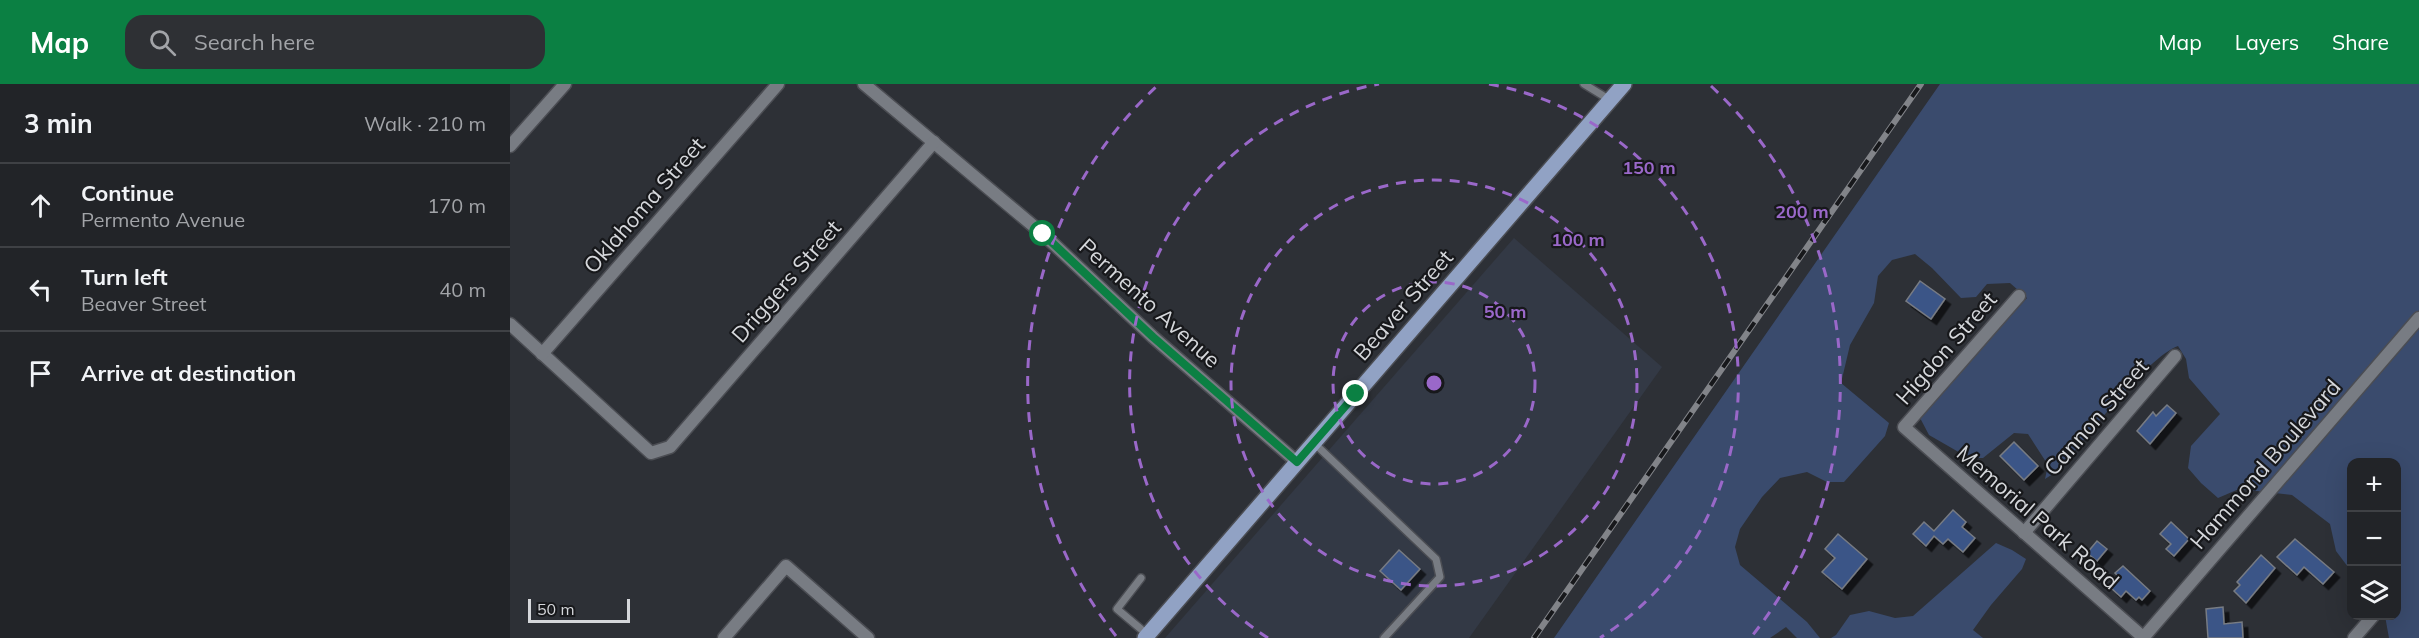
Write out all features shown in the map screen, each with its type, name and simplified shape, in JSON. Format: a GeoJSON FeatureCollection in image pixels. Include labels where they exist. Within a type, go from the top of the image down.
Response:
{"type":"FeatureCollection","features":[{"type":"Feature","properties":{"kind":"main road","name":"Beaver Street"},"geometry":{"type":"LineString","coordinates":[[1147,637],[1624,84]]}},
{"type":"Feature","properties":{"kind":"street"},"geometry":{"type":"LineString","coordinates":[[510,146],[565,84]]}},
{"type":"Feature","properties":{"kind":"street","name":"Oklahoma Street"},"geometry":{"type":"LineString","coordinates":[[542,354],[778,84]]}},
{"type":"Feature","properties":{"kind":"street","name":"Permento Avenue"},"geometry":{"type":"LineString","coordinates":[[864,84],[1043,234],[1153,337],[1297,462]]}},
{"type":"Feature","properties":{"kind":"street","name":"Driggers Street"},"geometry":{"type":"LineString","coordinates":[[542,354],[651,453],[670,447],[934,142]]}},
{"type":"Feature","properties":{"kind":"street","name":"Higdon Street"},"geometry":{"type":"LineString","coordinates":[[1904,427],[2019,296]]}},
{"type":"Feature","properties":{"kind":"street","name":"Hammond Boulevard"},"geometry":{"type":"LineString","coordinates":[[2143,638],[2419,318]]}},
{"type":"Feature","properties":{"kind":"street"},"geometry":{"type":"LineString","coordinates":[[510,324],[542,354]]}},
{"type":"Feature","properties":{"kind":"street","name":"Cannon Street"},"geometry":{"type":"LineString","coordinates":[[2024,533],[2175,356]]}},
{"type":"Feature","properties":{"kind":"street","name":"Memorial Park Road"},"geometry":{"type":"LineString","coordinates":[[1904,427],[2143,638]]}},
{"type":"Feature","properties":{"kind":"street"},"geometry":{"type":"LineString","coordinates":[[724,638],[786,566],[868,638]]}},
{"type":"Feature","properties":{"kind":"street"},"geometry":{"type":"LineString","coordinates":[[2354,638],[2369,620]]}},
{"type":"Feature","properties":{"kind":"lane"},"geometry":{"type":"LineString","coordinates":[[1584,84],[1610,100]]}},
{"type":"Feature","properties":{"kind":"lane"},"geometry":{"type":"LineString","coordinates":[[1314,443],[1436,559],[1440,577],[1384,638]]}},
{"type":"Feature","properties":{"kind":"lane"},"geometry":{"type":"LineString","coordinates":[[1141,578],[1117,609],[1147,637]]}},
{"type":"Feature","properties":{"kind":"shaded area"},"geometry":{"type":"Polygon","coordinates":[[[1940,84],[2419,84],[2419,638],[2389,638],[2386,620],[2401,620],[2401,458],[2347,458],[2347,566],[2336,551],[2330,524],[2292,495],[2239,489],[2218,498],[2188,468],[2191,446],[2220,414],[2189,378],[2186,359],[2178,346],[2149,366],[2099,421],[2059,470],[2045,479],[2048,465],[2028,434],[2014,433],[1983,458],[1969,458],[1929,435],[1919,416],[2027,298],[2010,283],[1987,284],[1976,297],[1961,298],[1915,254],[1892,260],[1878,276],[1874,303],[1850,345],[1841,383],[1889,423],[1885,436],[1844,482],[1827,482],[1807,472],[1780,478],[1762,497],[1740,529],[1735,547],[1740,565],[1807,622],[1820,638],[1797,638],[1786,627],[1770,638],[1554,638],[1940,84]]]}},
{"type":"Feature","properties":{"kind":"shaded area"},"geometry":{"type":"Polygon","coordinates":[[[1514,238],[1662,367],[1469,638],[1165,638],[1514,238]]]}},
{"type":"Feature","properties":{"kind":"shaded area"},"geometry":{"type":"Polygon","coordinates":[[[1996,543],[2026,559],[2022,569],[1973,630],[1983,638],[1831,638],[1836,635],[1850,615],[1869,611],[1895,618],[1913,616],[1996,543]]]}},
{"type":"Feature","properties":{"kind":"building"},"geometry":{"type":"Polygon","coordinates":[[[1920,281],[1945,299],[1931,319],[1906,301],[1920,281]]]}},
{"type":"Feature","properties":{"kind":"building"},"geometry":{"type":"Polygon","coordinates":[[[2167,405],[2176,413],[2150,444],[2137,431],[2153,412],[2156,416],[2167,405]]]}},
{"type":"Feature","properties":{"kind":"building"},"geometry":{"type":"Polygon","coordinates":[[[2014,442],[2038,466],[2024,480],[2000,456],[2014,442]]]}},
{"type":"Feature","properties":{"kind":"building"},"geometry":{"type":"Polygon","coordinates":[[[1953,510],[1966,522],[1962,527],[1975,538],[1963,552],[1948,539],[1943,544],[1934,536],[1926,546],[1913,534],[1924,522],[1934,531],[1953,510]]]}},
{"type":"Feature","properties":{"kind":"building"},"geometry":{"type":"Polygon","coordinates":[[[2171,522],[2189,539],[2174,556],[2166,549],[2171,544],[2160,534],[2171,522]]]}},
{"type":"Feature","properties":{"kind":"building"},"geometry":{"type":"Polygon","coordinates":[[[1838,534],[1867,559],[1842,589],[1822,572],[1835,558],[1825,549],[1838,534]]]}},
{"type":"Feature","properties":{"kind":"building"},"geometry":{"type":"Polygon","coordinates":[[[2295,539],[2334,572],[2323,584],[2304,567],[2297,575],[2277,557],[2295,539]]]}},
{"type":"Feature","properties":{"kind":"building"},"geometry":{"type":"Polygon","coordinates":[[[2097,541],[2107,549],[2097,561],[2087,553],[2097,541]]]}},
{"type":"Feature","properties":{"kind":"building"},"geometry":{"type":"Polygon","coordinates":[[[1399,550],[1420,569],[1401,590],[1380,571],[1399,550]]]}},
{"type":"Feature","properties":{"kind":"building"},"geometry":{"type":"Polygon","coordinates":[[[2261,555],[2275,568],[2246,603],[2234,591],[2240,585],[2237,582],[2261,555]]]}},
{"type":"Feature","properties":{"kind":"building"},"geometry":{"type":"Polygon","coordinates":[[[2123,566],[2150,591],[2142,600],[2139,597],[2136,600],[2126,591],[2121,597],[2111,588],[2120,578],[2115,573],[2123,566]]]}},
{"type":"Feature","properties":{"kind":"building"},"geometry":{"type":"Polygon","coordinates":[[[2223,607],[2224,624],[2242,622],[2243,638],[2208,638],[2206,609],[2223,607]]]}},
{"type":"Feature","properties":{"kind":"railway"},"geometry":{"type":"LineString","coordinates":[[1534,638],[1921,84]]}},
{"type":"Feature","properties":{"kind":"route"},"geometry":{"type":"LineString","coordinates":[[1043,234],[1153,337],[1297,462],[1356,394]]}}]}
